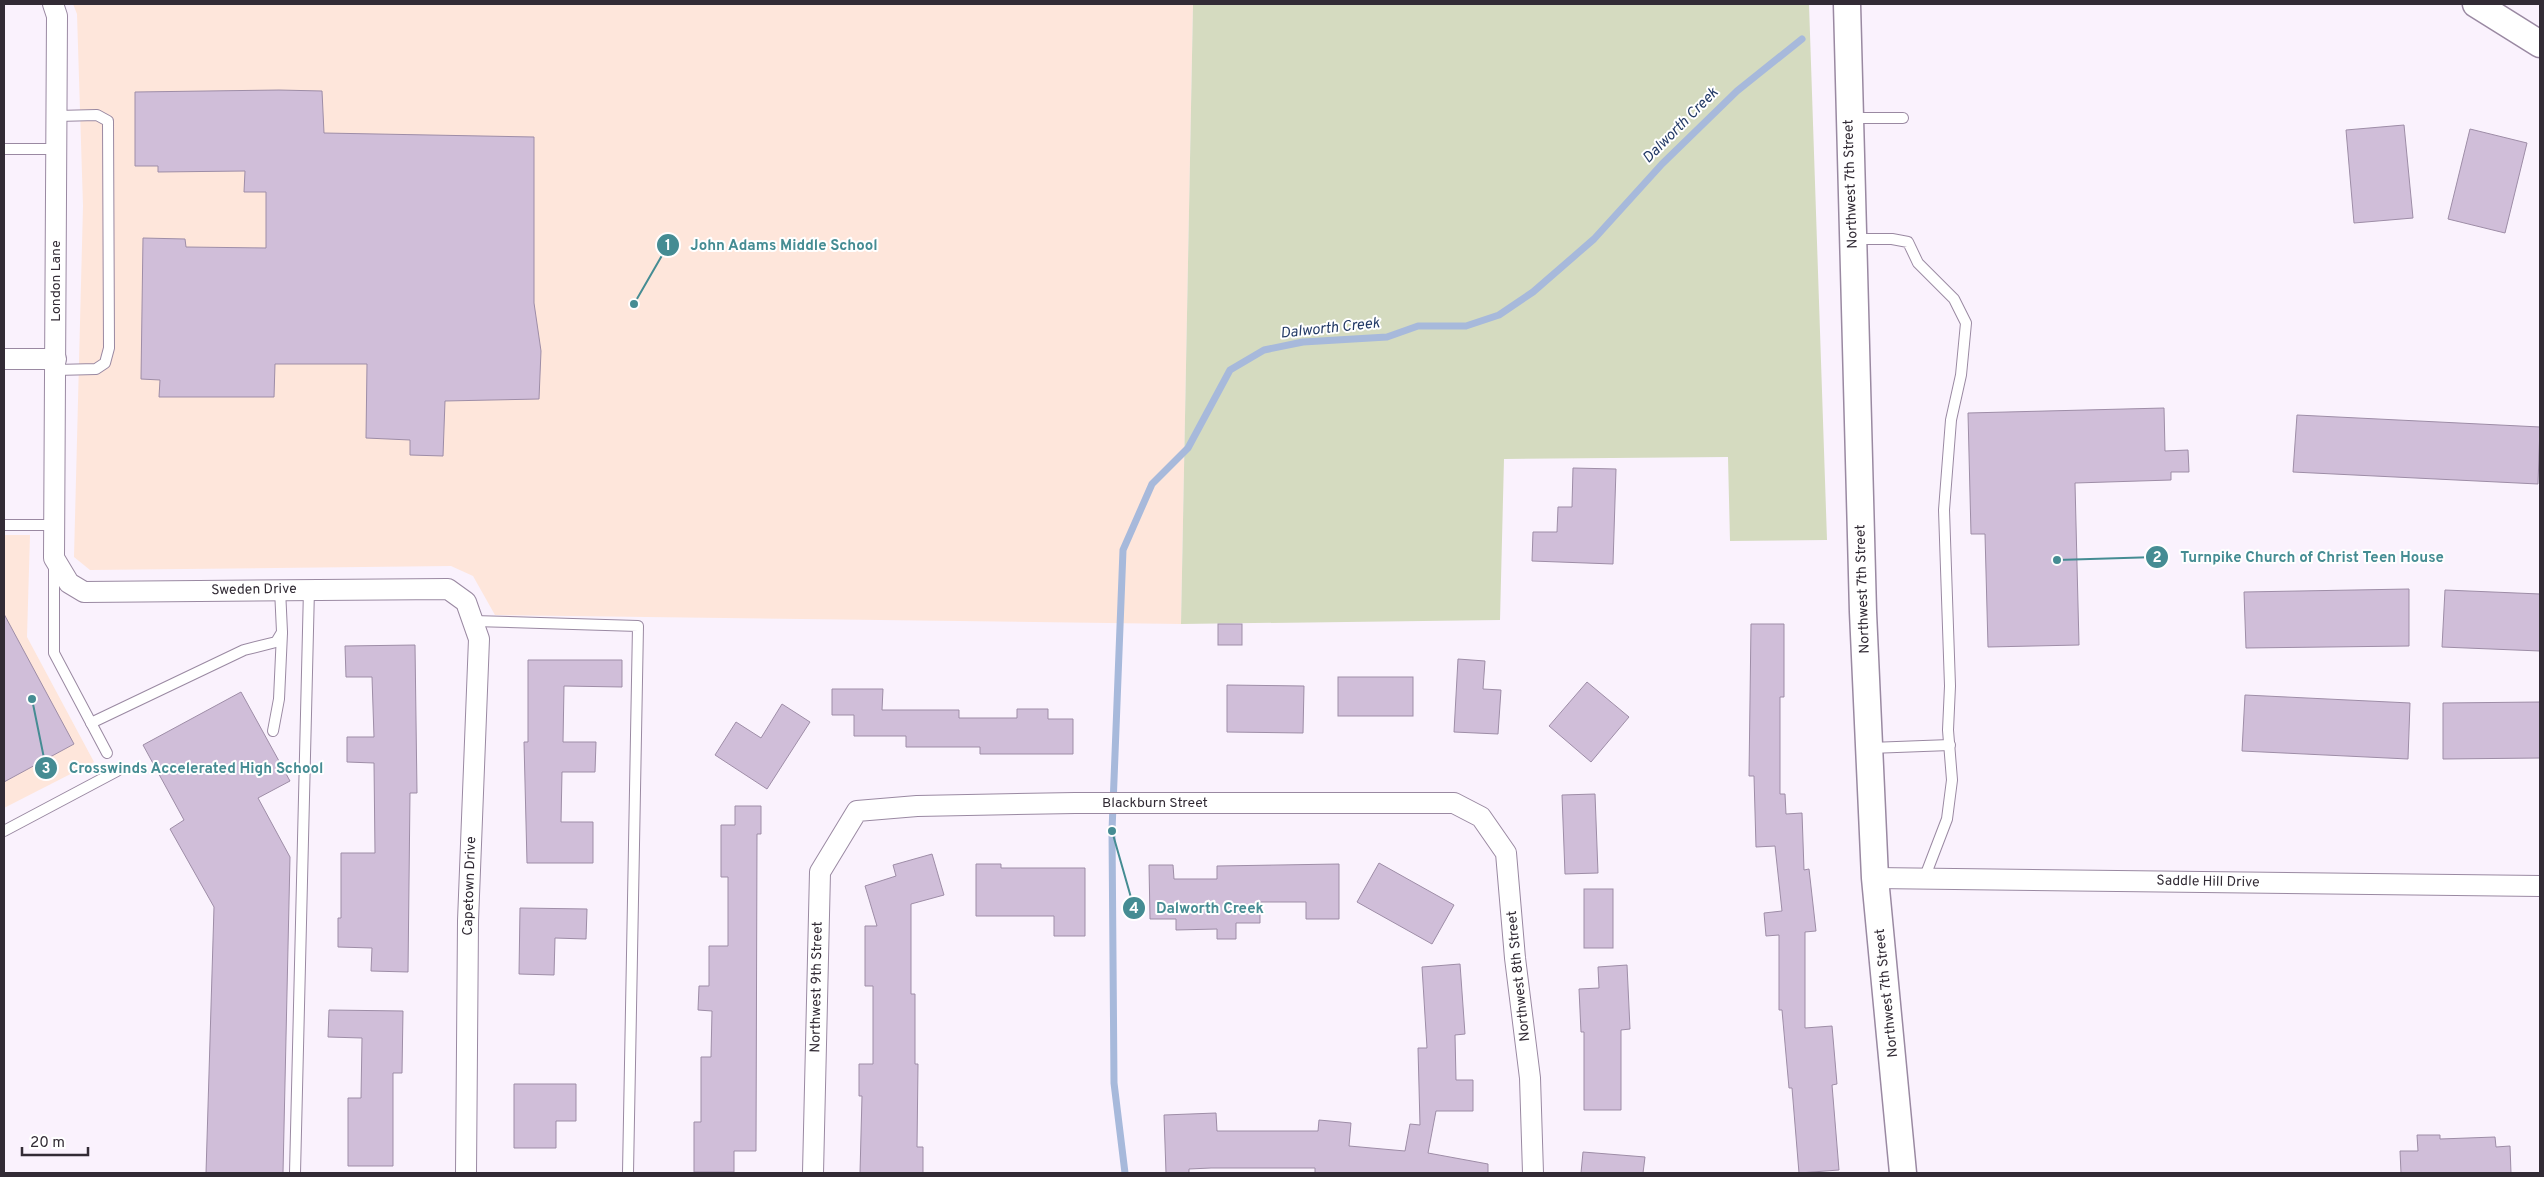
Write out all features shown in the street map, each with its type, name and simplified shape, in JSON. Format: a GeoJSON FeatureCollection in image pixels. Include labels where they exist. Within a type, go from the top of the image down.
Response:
{"type":"FeatureCollection","features":[{"type":"Feature","properties":{"kind":"street","name":"London Lane"},"geometry":{"type":"LineString","coordinates":[[53,4],[57,16],[54,558]]}},
{"type":"Feature","properties":{"kind":"street","name":"Northwest 7th Street"},"geometry":{"type":"LineString","coordinates":[[1847,4],[1869,748],[1875,878],[1904,1173]]}},
{"type":"Feature","properties":{"kind":"street"},"geometry":{"type":"LineString","coordinates":[[2476,4],[2540,44]]}},
{"type":"Feature","properties":{"kind":"street"},"geometry":{"type":"LineString","coordinates":[[4,359],[56,365]]}},
{"type":"Feature","properties":{"kind":"street","name":"Sweden Drive"},"geometry":{"type":"LineString","coordinates":[[54,558],[69,583],[84,592],[448,589],[466,602]]}},
{"type":"Feature","properties":{"kind":"street","name":"Capetown Drive"},"geometry":{"type":"LineString","coordinates":[[466,602],[479,639],[468,921],[466,1173]]}},
{"type":"Feature","properties":{"kind":"street","name":"Blackburn Street"},"geometry":{"type":"LineString","coordinates":[[856,811],[918,806],[1075,803],[1454,803]]}},
{"type":"Feature","properties":{"kind":"street","name":"Northwest 8th Street"},"geometry":{"type":"LineString","coordinates":[[1454,803],[1481,817],[1506,853],[1515,958],[1530,1078],[1533,1173]]}},
{"type":"Feature","properties":{"kind":"street","name":"Northwest 9th Street"},"geometry":{"type":"LineString","coordinates":[[813,1173],[820,872],[856,811]]}},
{"type":"Feature","properties":{"kind":"street","name":"Saddle Hill Drive"},"geometry":{"type":"LineString","coordinates":[[1875,878],[2540,886]]}},
{"type":"Feature","properties":{"kind":"lane"},"geometry":{"type":"LineString","coordinates":[[56,365],[96,369],[105,363],[109,348],[108,121],[97,115],[57,116]]}},
{"type":"Feature","properties":{"kind":"lane"},"geometry":{"type":"LineString","coordinates":[[1849,118],[1903,118]]}},
{"type":"Feature","properties":{"kind":"lane"},"geometry":{"type":"LineString","coordinates":[[4,149],[56,149]]}},
{"type":"Feature","properties":{"kind":"lane"},"geometry":{"type":"LineString","coordinates":[[1853,239],[1892,239],[1908,242],[1918,262],[1954,299],[1966,323],[1961,375],[1951,420],[1944,510],[1952,780],[1947,819],[1924,879]]}},
{"type":"Feature","properties":{"kind":"lane"},"geometry":{"type":"LineString","coordinates":[[4,525],[54,525]]}},
{"type":"Feature","properties":{"kind":"lane"},"geometry":{"type":"LineString","coordinates":[[54,558],[54,653],[107,753]]}},
{"type":"Feature","properties":{"kind":"lane"},"geometry":{"type":"LineString","coordinates":[[273,731],[279,699],[282,632],[280,589]]}},
{"type":"Feature","properties":{"kind":"lane"},"geometry":{"type":"LineString","coordinates":[[295,1173],[309,589]]}},
{"type":"Feature","properties":{"kind":"lane"},"geometry":{"type":"LineString","coordinates":[[473,621],[638,626],[628,1173]]}},
{"type":"Feature","properties":{"kind":"lane"},"geometry":{"type":"LineString","coordinates":[[91,723],[244,650],[276,642],[282,632]]}},
{"type":"Feature","properties":{"kind":"lane"},"geometry":{"type":"LineString","coordinates":[[1869,748],[1950,745]]}},
{"type":"Feature","properties":{"kind":"lane"},"geometry":{"type":"LineString","coordinates":[[4,832],[117,771]]}},
{"type":"Feature","properties":{"kind":"shaded area"},"geometry":{"type":"Polygon","coordinates":[[[73,4],[1193,4],[1181,624],[495,615],[473,576],[451,566],[90,570],[74,557],[83,206],[77,14],[73,4]]]}},
{"type":"Feature","properties":{"kind":"shaded area"},"geometry":{"type":"Polygon","coordinates":[[[4,535],[30,535],[27,637],[94,762],[4,808],[4,535]]]}},
{"type":"Feature","properties":{"kind":"green space"},"geometry":{"type":"Polygon","coordinates":[[[1193,4],[1809,4],[1827,540],[1730,541],[1728,457],[1504,459],[1500,620],[1181,624],[1193,4]]]}},
{"type":"Feature","properties":{"kind":"building"},"geometry":{"type":"Polygon","coordinates":[[[322,91],[324,133],[534,137],[534,303],[541,351],[539,399],[445,401],[443,456],[410,455],[410,440],[366,438],[367,364],[275,364],[274,397],[159,397],[160,380],[141,379],[143,238],[185,239],[186,247],[266,248],[266,192],[244,192],[245,171],[158,172],[158,166],[135,166],[135,92],[322,91]]]}},
{"type":"Feature","properties":{"kind":"building"},"geometry":{"type":"Polygon","coordinates":[[[2404,125],[2413,218],[2354,223],[2346,130],[2404,125]]]}},
{"type":"Feature","properties":{"kind":"building"},"geometry":{"type":"Polygon","coordinates":[[[2470,129],[2527,143],[2505,233],[2448,219],[2470,129]]]}},
{"type":"Feature","properties":{"kind":"building"},"geometry":{"type":"Polygon","coordinates":[[[2164,408],[2165,451],[2188,450],[2189,472],[2171,472],[2171,480],[2075,483],[2079,645],[1988,647],[1985,534],[1971,534],[1968,413],[2164,408]]]}},
{"type":"Feature","properties":{"kind":"building"},"geometry":{"type":"Polygon","coordinates":[[[2297,415],[2540,427],[2538,484],[2293,472],[2297,415]]]}},
{"type":"Feature","properties":{"kind":"building"},"geometry":{"type":"Polygon","coordinates":[[[1573,468],[1616,469],[1613,564],[1532,561],[1533,532],[1557,532],[1558,507],[1572,507],[1573,468]]]}},
{"type":"Feature","properties":{"kind":"building"},"geometry":{"type":"Polygon","coordinates":[[[2409,589],[2409,646],[2246,648],[2244,592],[2409,589]]]}},
{"type":"Feature","properties":{"kind":"building"},"geometry":{"type":"Polygon","coordinates":[[[2445,590],[2540,594],[2540,651],[2442,647],[2445,590]]]}},
{"type":"Feature","properties":{"kind":"building"},"geometry":{"type":"Polygon","coordinates":[[[4,614],[74,744],[4,782],[4,614]]]}},
{"type":"Feature","properties":{"kind":"building"},"geometry":{"type":"Polygon","coordinates":[[[1218,624],[1242,624],[1242,645],[1218,645],[1218,624]]]}},
{"type":"Feature","properties":{"kind":"building"},"geometry":{"type":"Polygon","coordinates":[[[1751,624],[1784,624],[1784,697],[1780,697],[1780,794],[1785,794],[1786,814],[1802,813],[1804,870],[1809,869],[1816,931],[1805,932],[1805,1028],[1832,1026],[1837,1084],[1832,1085],[1839,1170],[1799,1173],[1792,1088],[1789,1088],[1782,1010],[1779,1010],[1779,935],[1766,936],[1764,913],[1782,911],[1775,846],[1756,847],[1754,776],[1749,776],[1751,624]]]}},
{"type":"Feature","properties":{"kind":"building"},"geometry":{"type":"Polygon","coordinates":[[[415,645],[417,793],[410,793],[408,972],[371,971],[372,948],[338,947],[338,918],[341,918],[341,853],[375,853],[374,763],[347,762],[347,737],[374,737],[372,677],[346,677],[345,646],[415,645]]]}},
{"type":"Feature","properties":{"kind":"building"},"geometry":{"type":"Polygon","coordinates":[[[1458,659],[1485,661],[1483,689],[1501,690],[1498,734],[1454,732],[1458,659]]]}},
{"type":"Feature","properties":{"kind":"building"},"geometry":{"type":"Polygon","coordinates":[[[528,660],[622,660],[622,687],[564,686],[563,742],[596,742],[595,772],[562,772],[561,822],[593,822],[593,863],[527,863],[524,742],[528,742],[528,660]]]}},
{"type":"Feature","properties":{"kind":"building"},"geometry":{"type":"Polygon","coordinates":[[[1338,677],[1413,677],[1413,716],[1338,716],[1338,677]]]}},
{"type":"Feature","properties":{"kind":"building"},"geometry":{"type":"Polygon","coordinates":[[[1587,682],[1629,717],[1591,762],[1549,726],[1587,682]]]}},
{"type":"Feature","properties":{"kind":"building"},"geometry":{"type":"Polygon","coordinates":[[[1227,685],[1304,686],[1303,733],[1227,732],[1227,685]]]}},
{"type":"Feature","properties":{"kind":"building"},"geometry":{"type":"Polygon","coordinates":[[[832,689],[883,689],[882,710],[959,710],[959,718],[1017,718],[1017,709],[1048,709],[1048,719],[1073,719],[1073,754],[980,754],[980,747],[906,747],[906,736],[854,736],[854,715],[832,715],[832,689]]]}},
{"type":"Feature","properties":{"kind":"building"},"geometry":{"type":"Polygon","coordinates":[[[241,692],[290,781],[258,798],[290,857],[283,1173],[206,1173],[214,907],[170,829],[184,820],[143,745],[241,692]]]}},
{"type":"Feature","properties":{"kind":"building"},"geometry":{"type":"Polygon","coordinates":[[[2245,695],[2410,703],[2408,759],[2242,751],[2245,695]]]}},
{"type":"Feature","properties":{"kind":"building"},"geometry":{"type":"Polygon","coordinates":[[[2540,702],[2540,758],[2443,759],[2443,703],[2540,702]]]}},
{"type":"Feature","properties":{"kind":"building"},"geometry":{"type":"Polygon","coordinates":[[[782,704],[810,722],[767,789],[715,755],[736,722],[761,738],[782,704]]]}},
{"type":"Feature","properties":{"kind":"building"},"geometry":{"type":"Polygon","coordinates":[[[1595,794],[1598,873],[1565,874],[1562,795],[1595,794]]]}},
{"type":"Feature","properties":{"kind":"building"},"geometry":{"type":"Polygon","coordinates":[[[735,806],[761,806],[761,834],[757,834],[756,1151],[734,1151],[734,1172],[694,1172],[694,1122],[701,1122],[701,1057],[711,1057],[712,1011],[698,1010],[699,986],[709,986],[709,946],[728,946],[728,877],[721,877],[721,825],[735,825],[735,806]]]}},
{"type":"Feature","properties":{"kind":"building"},"geometry":{"type":"Polygon","coordinates":[[[932,854],[944,895],[911,904],[911,994],[915,994],[915,1064],[918,1064],[917,1147],[923,1147],[923,1173],[860,1173],[862,1096],[859,1096],[859,1064],[873,1064],[873,986],[865,986],[865,926],[877,926],[865,886],[896,876],[893,865],[932,854]]]}},
{"type":"Feature","properties":{"kind":"building"},"geometry":{"type":"Polygon","coordinates":[[[1379,863],[1454,905],[1432,944],[1357,902],[1379,863]]]}},
{"type":"Feature","properties":{"kind":"building"},"geometry":{"type":"Polygon","coordinates":[[[976,864],[1001,864],[1001,868],[1085,868],[1085,936],[1054,936],[1054,916],[976,916],[976,864]]]}},
{"type":"Feature","properties":{"kind":"building"},"geometry":{"type":"Polygon","coordinates":[[[1339,864],[1339,919],[1306,919],[1306,902],[1260,902],[1260,923],[1236,923],[1236,939],[1217,939],[1217,929],[1176,930],[1176,919],[1150,919],[1149,865],[1173,865],[1174,879],[1217,879],[1217,866],[1339,864]]]}},
{"type":"Feature","properties":{"kind":"building"},"geometry":{"type":"Polygon","coordinates":[[[1584,889],[1613,889],[1613,948],[1584,948],[1584,889]]]}},
{"type":"Feature","properties":{"kind":"building"},"geometry":{"type":"Polygon","coordinates":[[[520,908],[587,909],[586,939],[555,938],[554,975],[519,974],[520,908]]]}},
{"type":"Feature","properties":{"kind":"building"},"geometry":{"type":"Polygon","coordinates":[[[1460,964],[1465,1034],[1455,1035],[1456,1080],[1473,1080],[1473,1111],[1436,1111],[1428,1153],[1488,1164],[1488,1173],[1315,1173],[1315,1168],[1211,1168],[1189,1169],[1189,1173],[1166,1173],[1164,1115],[1216,1113],[1217,1131],[1318,1131],[1319,1120],[1351,1123],[1349,1146],[1405,1151],[1410,1124],[1420,1125],[1418,1048],[1427,1048],[1422,967],[1460,964]]]}},
{"type":"Feature","properties":{"kind":"building"},"geometry":{"type":"Polygon","coordinates":[[[1627,965],[1630,1029],[1621,1030],[1621,1110],[1584,1110],[1584,1032],[1581,1032],[1579,989],[1599,988],[1598,967],[1627,965]]]}},
{"type":"Feature","properties":{"kind":"building"},"geometry":{"type":"Polygon","coordinates":[[[329,1010],[403,1011],[402,1073],[393,1073],[393,1166],[348,1166],[348,1098],[361,1098],[362,1038],[328,1037],[329,1010]]]}},
{"type":"Feature","properties":{"kind":"building"},"geometry":{"type":"Polygon","coordinates":[[[514,1084],[576,1084],[576,1121],[556,1121],[556,1148],[514,1148],[514,1084]]]}},
{"type":"Feature","properties":{"kind":"building"},"geometry":{"type":"Polygon","coordinates":[[[2417,1135],[2440,1135],[2440,1139],[2495,1137],[2496,1147],[2510,1146],[2511,1173],[2401,1173],[2400,1151],[2418,1151],[2417,1135]]]}},
{"type":"Feature","properties":{"kind":"building"},"geometry":{"type":"Polygon","coordinates":[[[1583,1152],[1645,1157],[1643,1173],[1581,1173],[1583,1152]]]}},
{"type":"Feature","properties":{"kind":"waterway","name":"Dalworth Creek"},"geometry":{"type":"LineString","coordinates":[[1125,1173],[1114,1083],[1112,831],[1123,550],[1152,484],[1188,448],[1230,370],[1264,350],[1303,342],[1387,337],[1418,326],[1466,326],[1499,315],[1533,292],[1594,239],[1662,164],[1737,91],[1802,39]]}},
{"type":"Feature","properties":{"kind":"place","name":"John Adams Middle School"},"geometry":{"type":"Point","coordinates":[634,304]}},
{"type":"Feature","properties":{"kind":"place","name":"Turnpike Church of Christ Teen House"},"geometry":{"type":"Point","coordinates":[2057,560]}},
{"type":"Feature","properties":{"kind":"place","name":"Crosswinds Accelerated High School"},"geometry":{"type":"Point","coordinates":[32,699]}},
{"type":"Feature","properties":{"kind":"place","name":"Dalworth Creek"},"geometry":{"type":"Point","coordinates":[1112,831]}}]}
